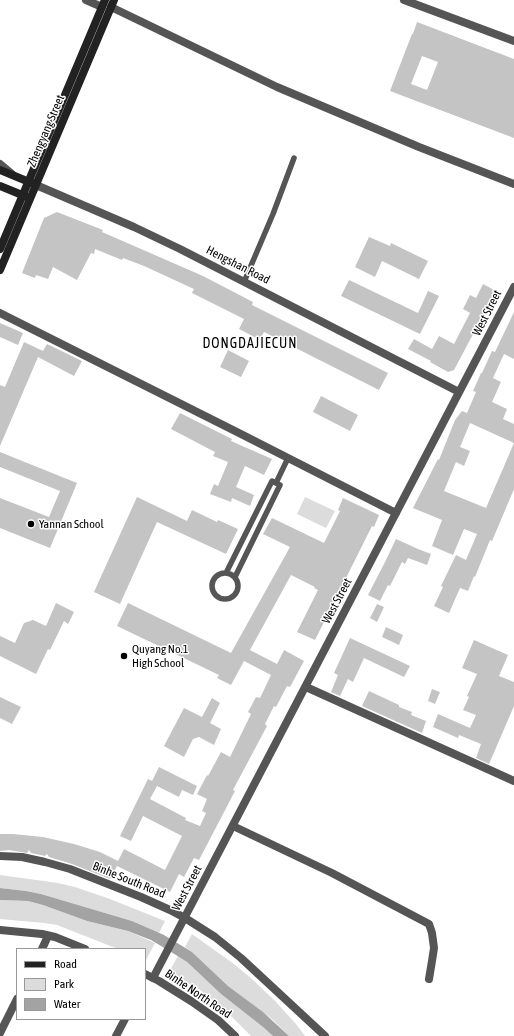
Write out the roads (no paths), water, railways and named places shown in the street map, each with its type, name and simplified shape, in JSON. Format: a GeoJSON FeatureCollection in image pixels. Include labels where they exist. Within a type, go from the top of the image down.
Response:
{"type":"FeatureCollection","features":[{"type":"Feature","properties":{"kind":"main road","name":"Zhengyang Street"},"geometry":{"type":"LineString","coordinates":[[0,270],[32,183],[104,3]]}},
{"type":"Feature","properties":{"kind":"main road","name":"Zhengyang Street"},"geometry":{"type":"LineString","coordinates":[[32,183],[113,4]]}},
{"type":"Feature","properties":{"kind":"main road","name":"Hengshan Road"},"geometry":{"type":"LineString","coordinates":[[0,170],[32,183]]}},
{"type":"Feature","properties":{"kind":"main road"},"geometry":{"type":"LineString","coordinates":[[0,186],[27,197]]}},
{"type":"Feature","properties":{"kind":"main road","name":"Zhengyang Street"},"geometry":{"type":"LineString","coordinates":[[0,249],[27,197]]}},
{"type":"Feature","properties":{"kind":"street"},"geometry":{"type":"LineString","coordinates":[[86,0],[104,3]]}},
{"type":"Feature","properties":{"kind":"street"},"geometry":{"type":"LineString","coordinates":[[404,0],[514,41]]}},
{"type":"Feature","properties":{"kind":"street"},"geometry":{"type":"LineString","coordinates":[[113,4],[277,86],[419,147],[514,184]]}},
{"type":"Feature","properties":{"kind":"street"},"geometry":{"type":"LineString","coordinates":[[0,164],[14,176]]}},
{"type":"Feature","properties":{"kind":"street","name":"Hengshan Road"},"geometry":{"type":"LineString","coordinates":[[32,183],[134,227],[180,249],[459,392]]}},
{"type":"Feature","properties":{"kind":"street","name":"West Street"},"geometry":{"type":"LineString","coordinates":[[148,977],[158,970],[514,287]]}},
{"type":"Feature","properties":{"kind":"street"},"geometry":{"type":"LineString","coordinates":[[0,313],[396,513]]}},
{"type":"Feature","properties":{"kind":"street"},"geometry":{"type":"LineString","coordinates":[[306,687],[514,781]]}},
{"type":"Feature","properties":{"kind":"street"},"geometry":{"type":"LineString","coordinates":[[233,826],[332,873],[429,924],[434,948],[429,979]]}},
{"type":"Feature","properties":{"kind":"street","name":"Binhe South Road"},"geometry":{"type":"LineString","coordinates":[[0,856],[22,857],[70,869],[141,897],[185,918],[215,937],[241,958],[325,1036]]}},
{"type":"Feature","properties":{"kind":"street"},"geometry":{"type":"LineString","coordinates":[[0,930],[48,936],[82,948]]}},
{"type":"Feature","properties":{"kind":"street"},"geometry":{"type":"LineString","coordinates":[[42,948],[48,936]]}},
{"type":"Feature","properties":{"kind":"street","name":"Binhe North Road"},"geometry":{"type":"LineString","coordinates":[[148,977],[159,981],[191,1001],[218,1020],[234,1036]]}},
{"type":"Feature","properties":{"kind":"street"},"geometry":{"type":"LineString","coordinates":[[0,1033],[16,1001]]}},
{"type":"Feature","properties":{"kind":"street"},"geometry":{"type":"LineString","coordinates":[[116,1036],[124,1020]]}},
{"type":"Feature","properties":{"kind":"lane"},"geometry":{"type":"LineString","coordinates":[[244,282],[273,214],[294,158]]}},
{"type":"Feature","properties":{"kind":"lane"},"geometry":{"type":"LineString","coordinates":[[276,483],[288,458]]}},
{"type":"Feature","properties":{"kind":"lane"},"geometry":{"type":"LineString","coordinates":[[226,573],[272,481],[280,485],[235,577]]}},
{"type":"Feature","properties":{"kind":"lane"},"geometry":{"type":"LineString","coordinates":[[226,573],[235,577],[238,582],[238,586],[235,594],[229,598],[222,598],[219,597],[212,587],[217,576],[226,573]]}},
{"type":"Feature","properties":{"kind":"water"},"geometry":{"type":"Polygon","coordinates":[[[0,888],[41,894],[132,921],[164,935],[192,952],[228,986],[263,1012],[289,1036],[273,1036],[221,994],[187,962],[151,940],[128,931],[87,921],[28,901],[0,900],[0,888]]]}},
{"type":"Feature","properties":{"kind":"place","name":"Yannan School"},"geometry":{"type":"Point","coordinates":[31,524]}},
{"type":"Feature","properties":{"kind":"place","name":"Quyang No.1 High School"},"geometry":{"type":"Point","coordinates":[124,656]}},
{"type":"Feature","properties":{"kind":"district","name":"DONGDAJIECUN"},"geometry":{"type":"Point","coordinates":[250,344]}}]}
